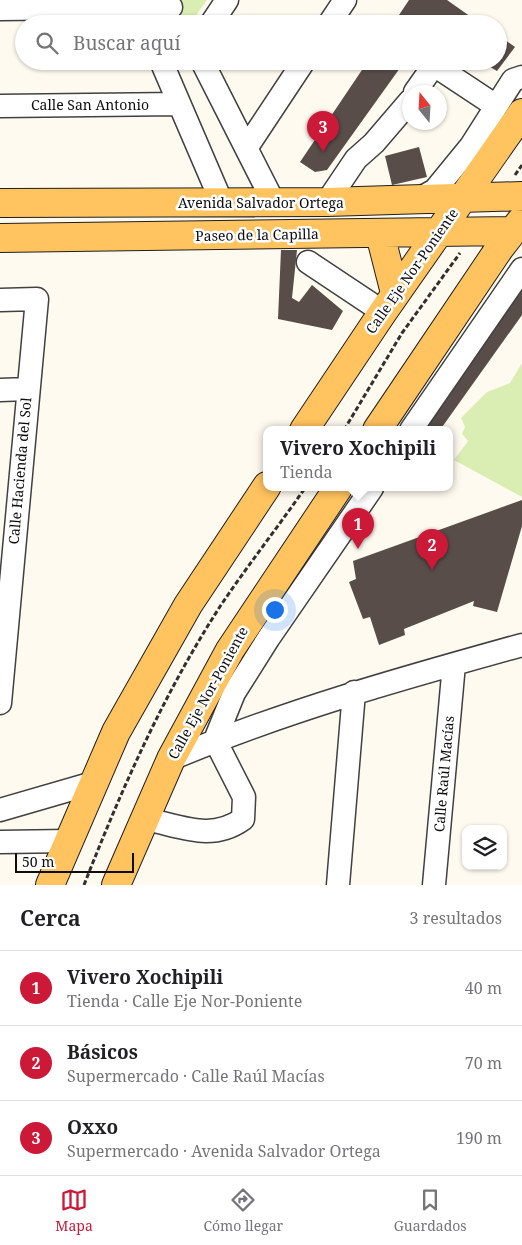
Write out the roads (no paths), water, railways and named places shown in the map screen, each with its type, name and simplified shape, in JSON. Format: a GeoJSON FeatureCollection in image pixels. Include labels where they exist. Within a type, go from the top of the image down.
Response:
{"type":"FeatureCollection","features":[{"type":"Feature","properties":{"kind":"main road","name":"Calle Eje Nor-Poniente"},"geometry":{"type":"LineString","coordinates":[[307,426],[389,302],[522,113]]}},
{"type":"Feature","properties":{"kind":"main road","name":"Avenida Salvador Ortega"},"geometry":{"type":"LineString","coordinates":[[0,203],[274,203],[522,196]]}},
{"type":"Feature","properties":{"kind":"main road","name":"Paseo de la Capilla"},"geometry":{"type":"LineString","coordinates":[[0,238],[439,233],[514,239]]}},
{"type":"Feature","properties":{"kind":"main road"},"geometry":{"type":"LineString","coordinates":[[380,234],[389,302]]}},
{"type":"Feature","properties":{"kind":"main road"},"geometry":{"type":"LineString","coordinates":[[379,426],[514,239]]}},
{"type":"Feature","properties":{"kind":"main road"},"geometry":{"type":"LineString","coordinates":[[50,885],[116,732],[188,605],[264,491]]}},
{"type":"Feature","properties":{"kind":"main road","name":"Calle Eje Nor-Poniente"},"geometry":{"type":"LineString","coordinates":[[122,884],[145,818],[171,759],[230,650],[336,491]]}},
{"type":"Feature","properties":{"kind":"street"},"geometry":{"type":"LineString","coordinates":[[217,15],[227,0]]}},
{"type":"Feature","properties":{"kind":"street"},"geometry":{"type":"LineString","coordinates":[[335,15],[345,0]]}},
{"type":"Feature","properties":{"kind":"street"},"geometry":{"type":"LineString","coordinates":[[0,9],[173,10]]}},
{"type":"Feature","properties":{"kind":"street"},"geometry":{"type":"LineString","coordinates":[[165,70],[222,203]]}},
{"type":"Feature","properties":{"kind":"street"},"geometry":{"type":"LineString","coordinates":[[207,70],[274,203]]}},
{"type":"Feature","properties":{"kind":"street"},"geometry":{"type":"LineString","coordinates":[[246,147],[298,70]]}},
{"type":"Feature","properties":{"kind":"street"},"geometry":{"type":"LineString","coordinates":[[420,85],[430,70]]}},
{"type":"Feature","properties":{"kind":"street"},"geometry":{"type":"LineString","coordinates":[[442,70],[496,106]]}},
{"type":"Feature","properties":{"kind":"street"},"geometry":{"type":"LineString","coordinates":[[417,200],[435,190],[471,146],[513,80],[522,77]]}},
{"type":"Feature","properties":{"kind":"street","name":"Calle San Antonio"},"geometry":{"type":"LineString","coordinates":[[0,106],[179,104]]}},
{"type":"Feature","properties":{"kind":"street"},"geometry":{"type":"LineString","coordinates":[[327,202],[356,159],[374,143],[402,110]]}},
{"type":"Feature","properties":{"kind":"street"},"geometry":{"type":"LineString","coordinates":[[308,262],[389,302]]}},
{"type":"Feature","properties":{"kind":"street"},"geometry":{"type":"LineString","coordinates":[[414,426],[522,269]]}},
{"type":"Feature","properties":{"kind":"street","name":"Calle Hacienda del Sol"},"geometry":{"type":"LineString","coordinates":[[0,300],[37,299],[28,389],[9,487],[0,703]]}},
{"type":"Feature","properties":{"kind":"street"},"geometry":{"type":"LineString","coordinates":[[0,390],[28,389]]}},
{"type":"Feature","properties":{"kind":"street"},"geometry":{"type":"LineString","coordinates":[[215,740],[239,685],[268,639],[370,491]]}},
{"type":"Feature","properties":{"kind":"street"},"geometry":{"type":"LineString","coordinates":[[171,759],[215,740],[354,692],[522,645]]}},
{"type":"Feature","properties":{"kind":"street","name":"Calle Raúl Macías"},"geometry":{"type":"LineString","coordinates":[[434,885],[454,664]]}},
{"type":"Feature","properties":{"kind":"street"},"geometry":{"type":"LineString","coordinates":[[338,885],[354,692]]}},
{"type":"Feature","properties":{"kind":"street"},"geometry":{"type":"LineString","coordinates":[[145,818],[210,832],[230,828],[242,818],[244,797],[215,740]]}},
{"type":"Feature","properties":{"kind":"street"},"geometry":{"type":"LineString","coordinates":[[0,810],[93,783]]}},
{"type":"Feature","properties":{"kind":"street"},"geometry":{"type":"LineString","coordinates":[[0,842],[68,841]]}},
{"type":"Feature","properties":{"kind":"place","name":"Oxxo"},"geometry":{"type":"Point","coordinates":[323,152]}},
{"type":"Feature","properties":{"kind":"place","name":"Vivero Xochipili"},"geometry":{"type":"Point","coordinates":[358,549]}},
{"type":"Feature","properties":{"kind":"place","name":"Básicos"},"geometry":{"type":"Point","coordinates":[432,570]}}]}
